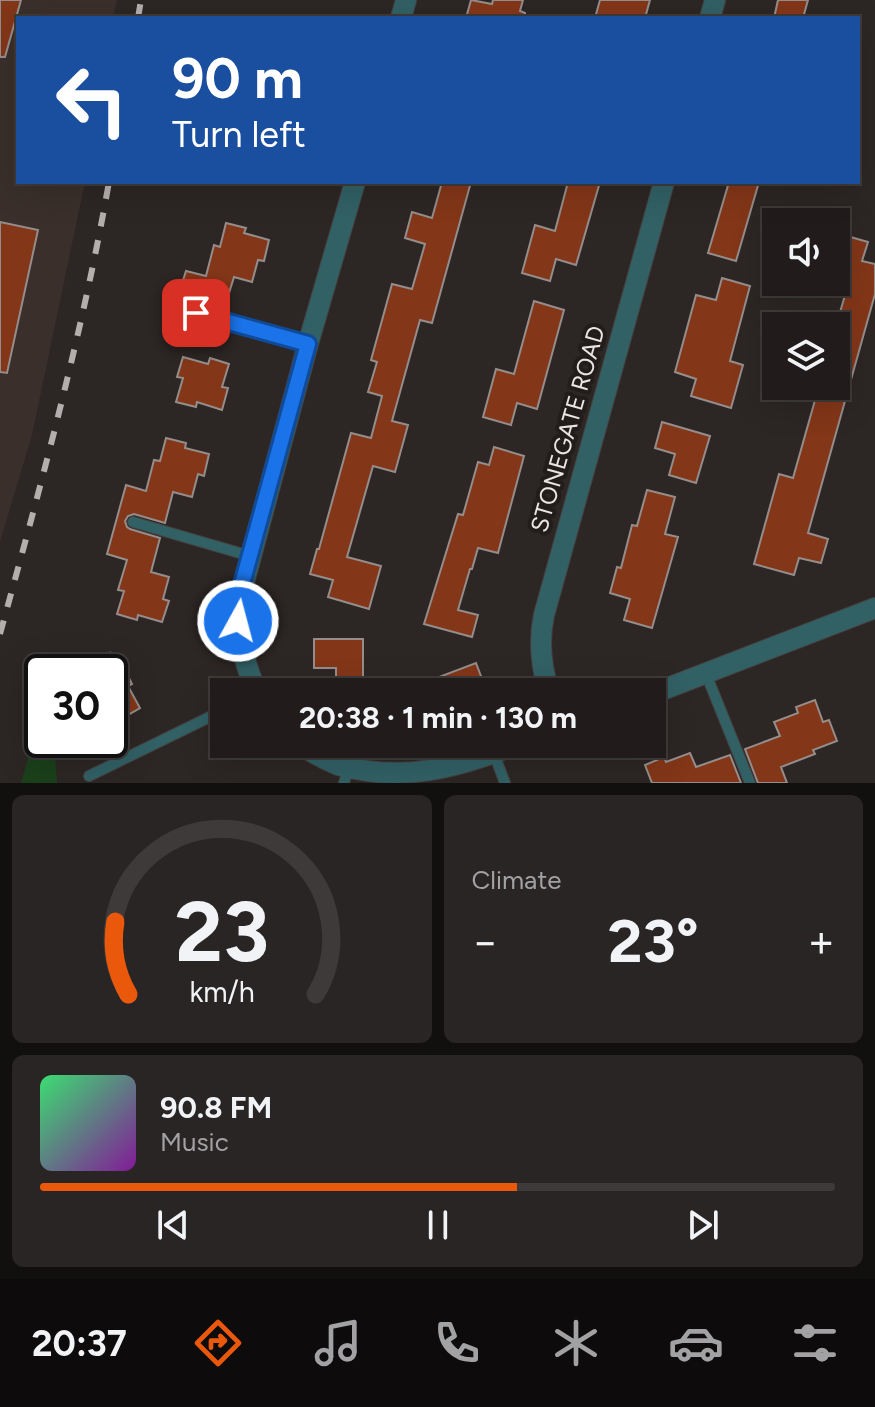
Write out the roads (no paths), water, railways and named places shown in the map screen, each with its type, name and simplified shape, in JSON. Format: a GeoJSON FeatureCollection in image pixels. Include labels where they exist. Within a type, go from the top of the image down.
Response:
{"type":"FeatureCollection","features":[{"type":"Feature","properties":{"kind":"street"},"geometry":{"type":"LineString","coordinates":[[250,678],[242,653],[238,621],[240,592],[354,184]]}},
{"type":"Feature","properties":{"kind":"street","name":"STONEGATE ROAD"},"geometry":{"type":"LineString","coordinates":[[544,678],[540,648],[544,615],[663,184]]}},
{"type":"Feature","properties":{"kind":"street"},"geometry":{"type":"LineString","coordinates":[[666,689],[875,608]]}},
{"type":"Feature","properties":{"kind":"street"},"geometry":{"type":"LineString","coordinates":[[319,758],[346,776],[403,779],[446,772],[483,758]]}},
{"type":"Feature","properties":{"kind":"lane"},"geometry":{"type":"LineString","coordinates":[[196,313],[308,344]]}},
{"type":"Feature","properties":{"kind":"lane"},"geometry":{"type":"LineString","coordinates":[[133,522],[250,556]]}},
{"type":"Feature","properties":{"kind":"lane"},"geometry":{"type":"LineString","coordinates":[[706,674],[750,783]]}},
{"type":"Feature","properties":{"kind":"lane"},"geometry":{"type":"LineString","coordinates":[[89,776],[210,717]]}},
{"type":"Feature","properties":{"kind":"lane"},"geometry":{"type":"LineString","coordinates":[[496,758],[505,783]]}},
{"type":"Feature","properties":{"kind":"railway"},"geometry":{"type":"LineString","coordinates":[[138,16],[141,0]]}},
{"type":"Feature","properties":{"kind":"railway"},"geometry":{"type":"LineString","coordinates":[[0,634],[73,353],[109,184]]}}]}
